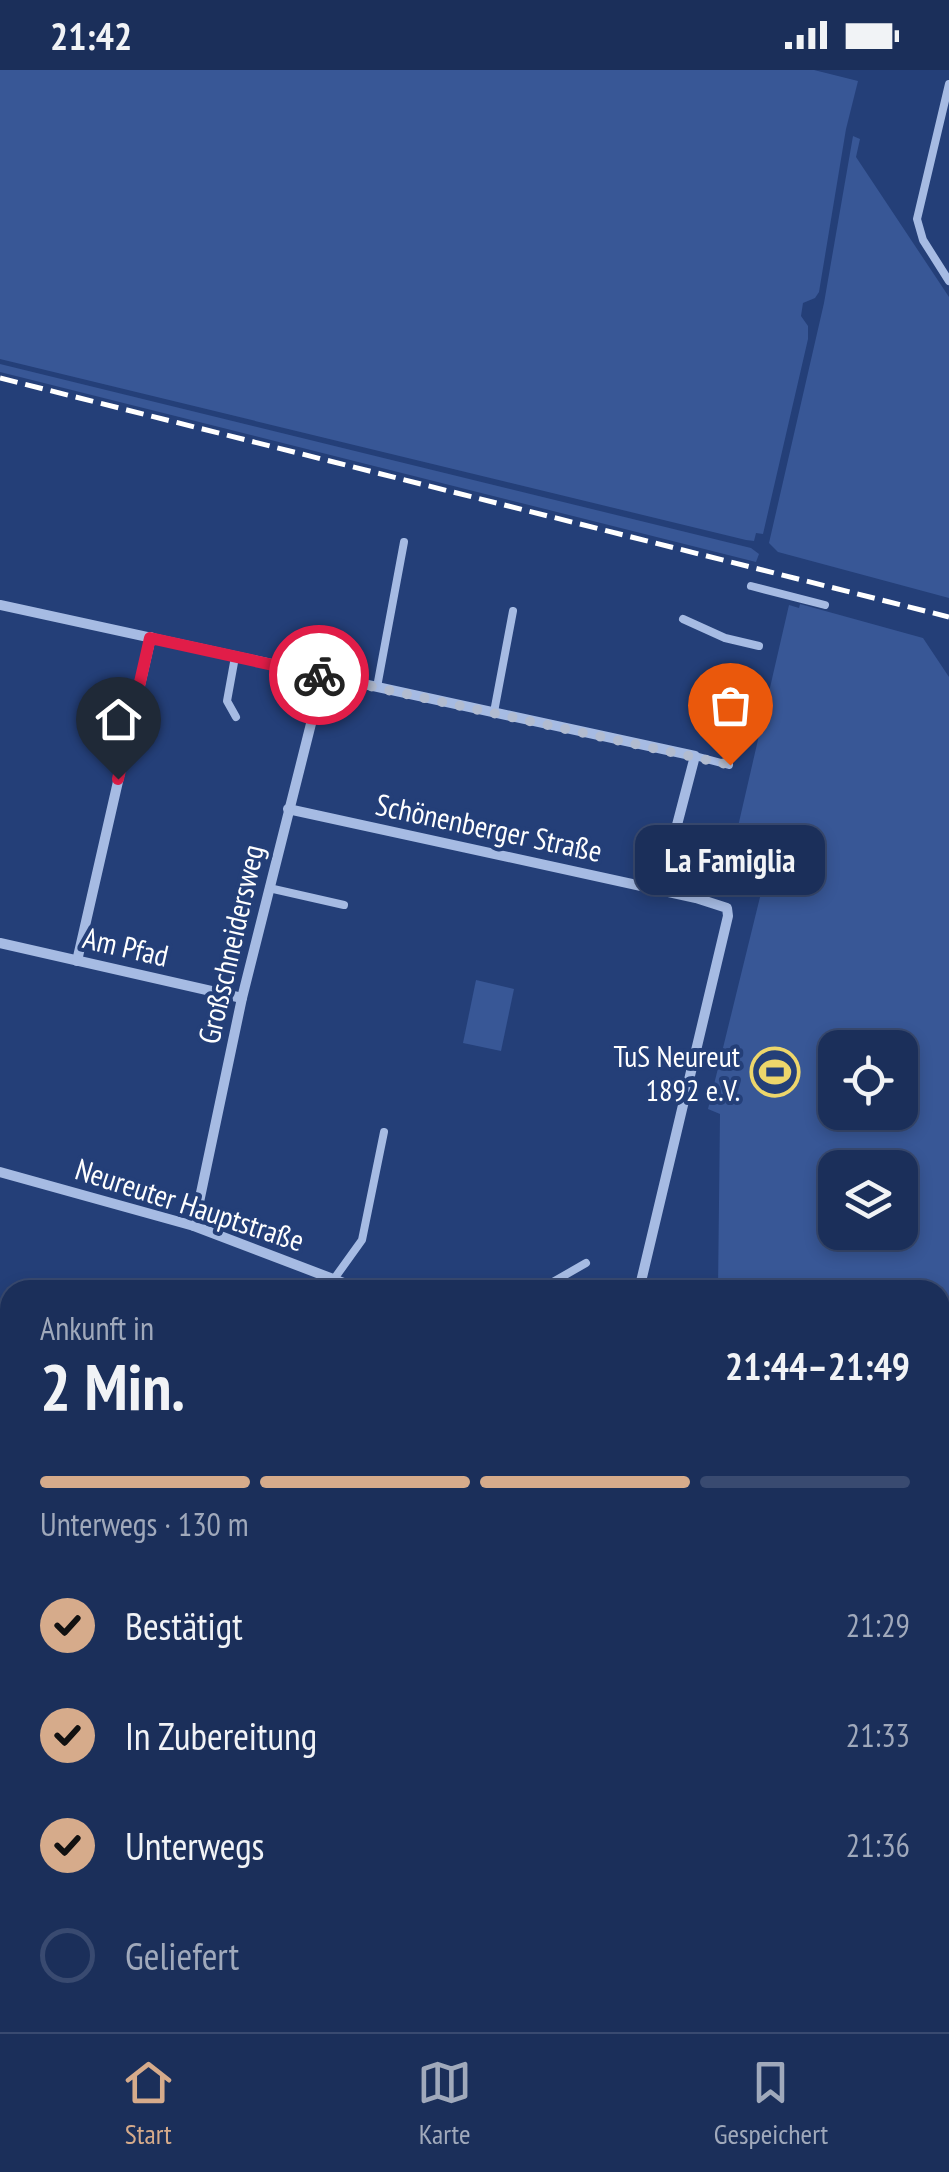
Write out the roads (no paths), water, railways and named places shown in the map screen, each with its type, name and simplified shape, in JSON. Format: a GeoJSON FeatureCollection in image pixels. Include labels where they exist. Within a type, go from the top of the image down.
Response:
{"type":"FeatureCollection","features":[{"type":"Feature","properties":{"kind":"street"},"geometry":{"type":"LineString","coordinates":[[0,605],[695,756],[660,890]]}},
{"type":"Feature","properties":{"kind":"street"},"geometry":{"type":"LineString","coordinates":[[77,960],[150,638]]}},
{"type":"Feature","properties":{"kind":"street","name":"Großschneidersweg"},"geometry":{"type":"LineString","coordinates":[[194,1226],[242,998],[323,676]]}},
{"type":"Feature","properties":{"kind":"street","name":"Schönenberger Straße"},"geometry":{"type":"LineString","coordinates":[[288,809],[727,908],[640,1280]]}},
{"type":"Feature","properties":{"kind":"street","name":"Am Pfad"},"geometry":{"type":"LineString","coordinates":[[0,943],[242,998]]}},
{"type":"Feature","properties":{"kind":"street","name":"Neureuter Hauptstraße"},"geometry":{"type":"LineString","coordinates":[[0,1172],[194,1226],[334,1279]]}},
{"type":"Feature","properties":{"kind":"lane"},"geometry":{"type":"LineString","coordinates":[[949,84],[916,218],[922,240],[949,281]]}},
{"type":"Feature","properties":{"kind":"lane"},"geometry":{"type":"LineString","coordinates":[[377,688],[404,542]]}},
{"type":"Feature","properties":{"kind":"lane"},"geometry":{"type":"LineString","coordinates":[[752,586],[825,605]]}},
{"type":"Feature","properties":{"kind":"lane"},"geometry":{"type":"LineString","coordinates":[[494,712],[513,611]]}},
{"type":"Feature","properties":{"kind":"lane"},"geometry":{"type":"LineString","coordinates":[[683,619],[725,638],[759,646]]}},
{"type":"Feature","properties":{"kind":"lane"},"geometry":{"type":"LineString","coordinates":[[235,656],[226,701],[236,717]]}},
{"type":"Feature","properties":{"kind":"lane"},"geometry":{"type":"LineString","coordinates":[[695,756],[730,765]]}},
{"type":"Feature","properties":{"kind":"lane"},"geometry":{"type":"LineString","coordinates":[[269,888],[344,905]]}},
{"type":"Feature","properties":{"kind":"lane"},"geometry":{"type":"LineString","coordinates":[[334,1279],[362,1240],[384,1132]]}},
{"type":"Feature","properties":{"kind":"lane"},"geometry":{"type":"LineString","coordinates":[[556,1280],[586,1263]]}},
{"type":"Feature","properties":{"kind":"railway"},"geometry":{"type":"LineString","coordinates":[[0,378],[949,617]]}},
{"type":"Feature","properties":{"kind":"place","name":"La Famiglia"},"geometry":{"type":"Point","coordinates":[730,765]}},
{"type":"Feature","properties":{"kind":"place","name":"TuS Neureut 1892 e.V."},"geometry":{"type":"Point","coordinates":[775,1072]}}]}
